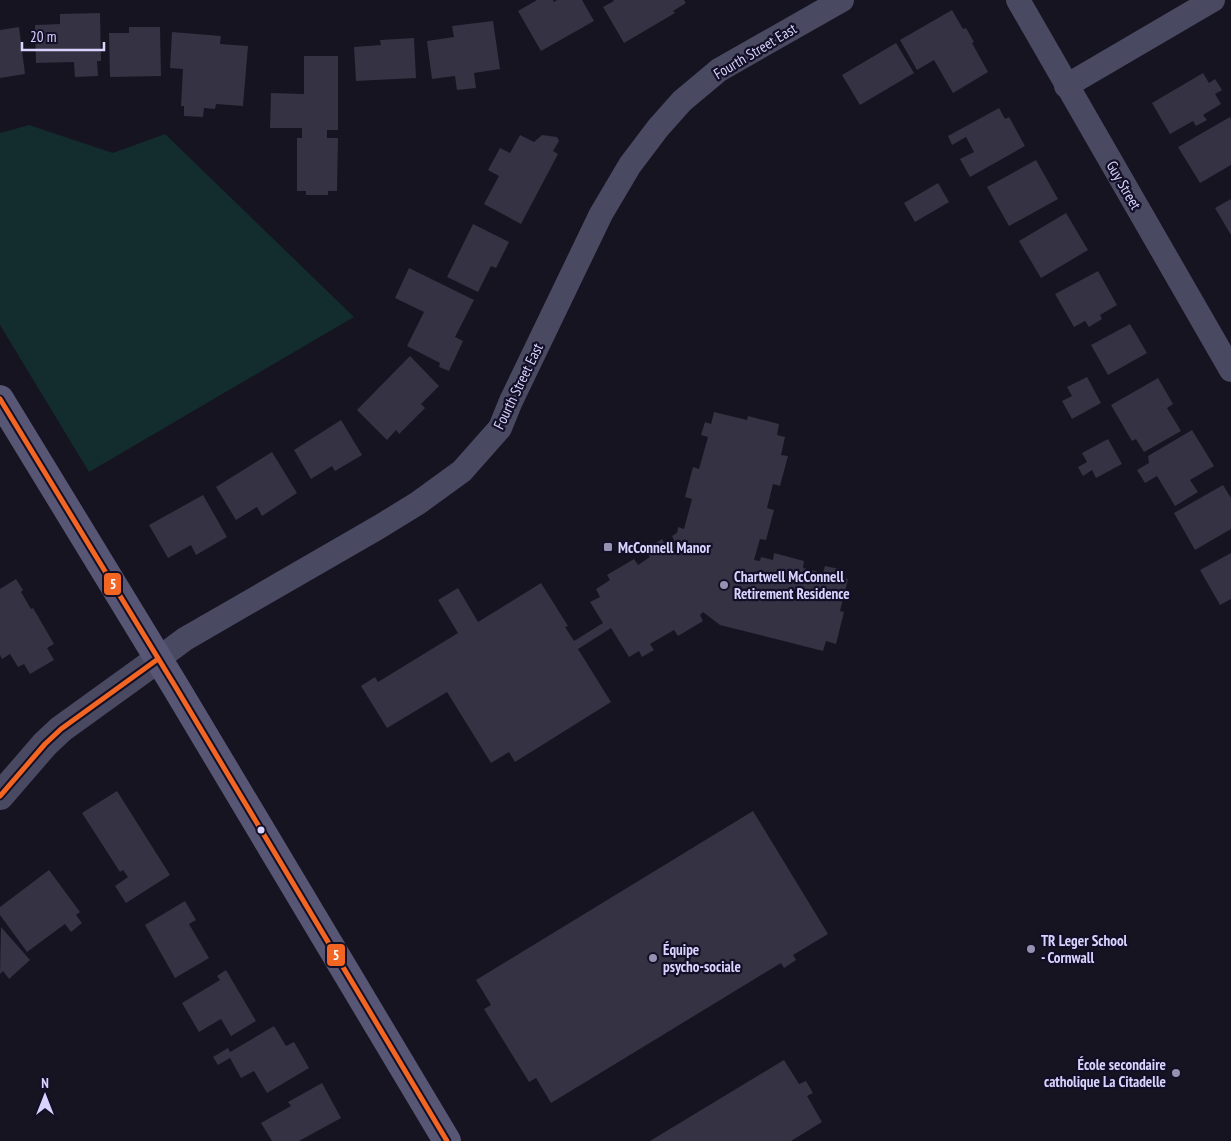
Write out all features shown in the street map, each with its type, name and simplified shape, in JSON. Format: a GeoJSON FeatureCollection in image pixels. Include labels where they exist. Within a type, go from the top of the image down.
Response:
{"type":"FeatureCollection","features":[{"type":"Feature","properties":{"kind":"main road"},"geometry":{"type":"LineString","coordinates":[[0,399],[447,1141]]}},
{"type":"Feature","properties":{"kind":"street","name":"Fourth Street East"},"geometry":{"type":"LineString","coordinates":[[0,796],[45,744],[61,729],[185,639],[395,517],[462,471],[500,428],[511,401],[601,214],[630,165],[658,128],[682,101],[719,70],[842,0]]}},
{"type":"Feature","properties":{"kind":"street","name":"Guy Street"},"geometry":{"type":"LineString","coordinates":[[1018,0],[1231,370]]}},
{"type":"Feature","properties":{"kind":"street"},"geometry":{"type":"LineString","coordinates":[[1066,86],[1213,0]]}},
{"type":"Feature","properties":{"kind":"green space"},"geometry":{"type":"Polygon","coordinates":[[[29,125],[113,153],[165,134],[354,317],[89,472],[0,325],[0,133],[29,125]]]}},
{"type":"Feature","properties":{"kind":"building"},"geometry":{"type":"Polygon","coordinates":[[[537,0],[553,0],[554,2],[557,0],[582,0],[594,21],[541,51],[518,11],[537,0]]]}},
{"type":"Feature","properties":{"kind":"building"},"geometry":{"type":"Polygon","coordinates":[[[613,0],[684,0],[686,3],[673,11],[675,13],[624,43],[603,7],[613,0]]]}},
{"type":"Feature","properties":{"kind":"building"},"geometry":{"type":"Polygon","coordinates":[[[952,10],[963,29],[966,28],[988,72],[953,93],[934,60],[917,70],[900,40],[952,10]]]}},
{"type":"Feature","properties":{"kind":"building"},"geometry":{"type":"Polygon","coordinates":[[[100,13],[101,61],[97,61],[98,76],[75,77],[74,62],[36,63],[35,25],[60,24],[60,14],[100,13]]]}},
{"type":"Feature","properties":{"kind":"building"},"geometry":{"type":"Polygon","coordinates":[[[493,21],[500,69],[474,73],[476,88],[457,90],[455,76],[432,79],[427,41],[454,37],[452,26],[493,21]]]}},
{"type":"Feature","properties":{"kind":"building"},"geometry":{"type":"Polygon","coordinates":[[[19,27],[25,74],[0,78],[0,30],[19,27]]]}},
{"type":"Feature","properties":{"kind":"building"},"geometry":{"type":"Polygon","coordinates":[[[129,27],[160,27],[161,76],[110,77],[109,33],[129,33],[129,27]]]}},
{"type":"Feature","properties":{"kind":"building"},"geometry":{"type":"Polygon","coordinates":[[[172,32],[221,36],[220,44],[248,46],[243,106],[216,104],[215,109],[204,108],[203,117],[184,116],[184,106],[181,106],[183,69],[170,68],[172,32]]]}},
{"type":"Feature","properties":{"kind":"building"},"geometry":{"type":"Polygon","coordinates":[[[414,38],[416,78],[356,81],[354,47],[381,45],[380,40],[414,38]]]}},
{"type":"Feature","properties":{"kind":"building"},"geometry":{"type":"Polygon","coordinates":[[[896,43],[914,73],[860,105],[842,75],[896,43]]]}},
{"type":"Feature","properties":{"kind":"building"},"geometry":{"type":"Polygon","coordinates":[[[304,56],[338,56],[338,130],[327,130],[327,138],[338,138],[337,191],[328,191],[328,195],[306,195],[306,191],[297,191],[297,138],[302,138],[302,128],[270,128],[271,93],[304,94],[304,56]]]}},
{"type":"Feature","properties":{"kind":"building"},"geometry":{"type":"Polygon","coordinates":[[[1203,73],[1209,83],[1215,79],[1222,90],[1215,94],[1221,104],[1203,115],[1207,120],[1196,126],[1193,121],[1170,134],[1152,103],[1203,73]]]}},
{"type":"Feature","properties":{"kind":"building"},"geometry":{"type":"Polygon","coordinates":[[[999,108],[1005,119],[1009,117],[1025,146],[970,177],[960,159],[974,152],[966,137],[952,145],[948,136],[999,108]]]}},
{"type":"Feature","properties":{"kind":"building"},"geometry":{"type":"Polygon","coordinates":[[[1230,117],[1231,165],[1200,183],[1178,147],[1230,117]]]}},
{"type":"Feature","properties":{"kind":"building"},"geometry":{"type":"Polygon","coordinates":[[[520,135],[534,142],[542,135],[557,137],[559,141],[553,151],[558,154],[521,224],[484,204],[499,176],[488,170],[500,148],[510,153],[520,135]]]}},
{"type":"Feature","properties":{"kind":"building"},"geometry":{"type":"Polygon","coordinates":[[[1036,160],[1058,199],[1009,226],[987,187],[1036,160]]]}},
{"type":"Feature","properties":{"kind":"building"},"geometry":{"type":"Polygon","coordinates":[[[938,183],[949,202],[915,222],[904,203],[938,183]]]}},
{"type":"Feature","properties":{"kind":"building"},"geometry":{"type":"Polygon","coordinates":[[[1231,199],[1231,235],[1215,208],[1231,199]]]}},
{"type":"Feature","properties":{"kind":"building"},"geometry":{"type":"Polygon","coordinates":[[[1066,213],[1088,250],[1041,278],[1019,241],[1066,213]]]}},
{"type":"Feature","properties":{"kind":"building"},"geometry":{"type":"Polygon","coordinates":[[[473,224],[509,242],[496,268],[491,266],[478,292],[447,277],[473,224]]]}},
{"type":"Feature","properties":{"kind":"building"},"geometry":{"type":"Polygon","coordinates":[[[409,268],[474,300],[455,337],[463,341],[449,371],[439,367],[440,363],[407,346],[424,312],[395,298],[409,268]]]}},
{"type":"Feature","properties":{"kind":"building"},"geometry":{"type":"Polygon","coordinates":[[[1098,271],[1117,305],[1100,315],[1102,319],[1089,327],[1085,321],[1074,327],[1055,294],[1098,271]]]}},
{"type":"Feature","properties":{"kind":"building"},"geometry":{"type":"Polygon","coordinates":[[[1130,324],[1147,353],[1108,375],[1091,345],[1130,324]]]}},
{"type":"Feature","properties":{"kind":"building"},"geometry":{"type":"Polygon","coordinates":[[[410,356],[439,386],[421,404],[425,408],[399,434],[396,430],[387,440],[357,410],[410,356]]]}},
{"type":"Feature","properties":{"kind":"building"},"geometry":{"type":"Polygon","coordinates":[[[1087,377],[1101,403],[1072,419],[1062,401],[1072,396],[1067,387],[1087,377]]]}},
{"type":"Feature","properties":{"kind":"building"},"geometry":{"type":"Polygon","coordinates":[[[1158,378],[1173,404],[1167,408],[1181,431],[1144,452],[1136,439],[1132,441],[1111,405],[1158,378]]]}},
{"type":"Feature","properties":{"kind":"building","name":"Chartwell McConnell Retirement Residence"},"geometry":{"type":"Polygon","coordinates":[[[714,412],[747,420],[748,416],[779,424],[777,435],[785,437],[781,455],[788,456],[780,486],[773,484],[767,508],[774,510],[766,540],[760,539],[754,560],[760,561],[761,557],[773,560],[774,553],[804,561],[803,568],[823,573],[825,566],[839,569],[837,576],[848,579],[840,611],[844,612],[836,644],[826,641],[823,651],[720,625],[703,612],[700,615],[703,621],[678,636],[674,630],[650,644],[654,650],[642,657],[639,651],[629,657],[611,628],[578,649],[611,702],[515,762],[509,752],[491,763],[447,692],[387,728],[361,686],[375,677],[378,682],[458,633],[438,600],[458,588],[478,622],[541,583],[568,626],[565,627],[574,641],[603,623],[590,602],[600,597],[596,589],[610,580],[607,575],[634,559],[638,565],[650,557],[645,550],[662,539],[666,547],[675,542],[672,536],[677,533],[678,527],[684,529],[692,499],[685,497],[693,467],[699,469],[708,437],[701,435],[705,422],[711,424],[714,412]]]}},
{"type":"Feature","properties":{"kind":"building"},"geometry":{"type":"Polygon","coordinates":[[[341,420],[362,455],[335,471],[332,466],[311,479],[294,450],[341,420]]]}},
{"type":"Feature","properties":{"kind":"building"},"geometry":{"type":"Polygon","coordinates":[[[1192,430],[1214,466],[1190,480],[1198,492],[1175,506],[1157,476],[1145,483],[1137,470],[1149,463],[1148,456],[1192,430]]]}},
{"type":"Feature","properties":{"kind":"building"},"geometry":{"type":"Polygon","coordinates":[[[1108,439],[1122,464],[1096,478],[1092,470],[1083,476],[1078,467],[1087,462],[1082,453],[1108,439]]]}},
{"type":"Feature","properties":{"kind":"building"},"geometry":{"type":"Polygon","coordinates":[[[272,452],[297,493],[262,516],[257,507],[236,520],[216,487],[272,452]]]}},
{"type":"Feature","properties":{"kind":"building"},"geometry":{"type":"Polygon","coordinates":[[[1223,485],[1231,498],[1231,529],[1195,550],[1174,513],[1223,485]]]}},
{"type":"Feature","properties":{"kind":"building"},"geometry":{"type":"Polygon","coordinates":[[[203,495],[227,537],[196,555],[191,545],[168,558],[149,525],[203,495]]]}},
{"type":"Feature","properties":{"kind":"building"},"geometry":{"type":"Polygon","coordinates":[[[1231,553],[1231,599],[1220,605],[1200,570],[1231,553]]]}},
{"type":"Feature","properties":{"kind":"building"},"geometry":{"type":"Polygon","coordinates":[[[16,579],[23,590],[21,592],[31,609],[33,608],[54,644],[47,648],[54,660],[30,674],[24,664],[18,667],[10,654],[2,659],[0,655],[0,589],[16,579]]]}},
{"type":"Feature","properties":{"kind":"building"},"geometry":{"type":"Polygon","coordinates":[[[117,791],[170,875],[126,903],[115,886],[128,877],[123,870],[120,872],[82,813],[117,791]]]}},
{"type":"Feature","properties":{"kind":"building","name":"Équipe psycho-sociale"},"geometry":{"type":"Polygon","coordinates":[[[753,811],[828,934],[793,955],[796,960],[784,968],[781,963],[551,1103],[536,1078],[529,1082],[484,1009],[491,1005],[476,980],[753,811]]]}},
{"type":"Feature","properties":{"kind":"building"},"geometry":{"type":"Polygon","coordinates":[[[49,870],[80,912],[76,915],[82,923],[71,932],[65,924],[27,952],[0,915],[0,907],[49,870]]]}},
{"type":"Feature","properties":{"kind":"building"},"geometry":{"type":"Polygon","coordinates":[[[185,901],[196,920],[189,924],[209,958],[175,978],[145,925],[185,901]]]}},
{"type":"Feature","properties":{"kind":"building"},"geometry":{"type":"Polygon","coordinates":[[[1,927],[30,960],[9,979],[3,971],[0,974],[1,927]]]}},
{"type":"Feature","properties":{"kind":"building"},"geometry":{"type":"Polygon","coordinates":[[[226,970],[256,1021],[231,1036],[221,1019],[199,1032],[182,1003],[220,980],[217,976],[226,970]]]}},
{"type":"Feature","properties":{"kind":"building"},"geometry":{"type":"Polygon","coordinates":[[[274,1026],[286,1046],[294,1042],[309,1068],[267,1093],[254,1071],[241,1078],[230,1058],[218,1065],[213,1057],[228,1048],[230,1052],[274,1026]]]}},
{"type":"Feature","properties":{"kind":"building"},"geometry":{"type":"Polygon","coordinates":[[[784,1060],[799,1084],[806,1081],[813,1093],[807,1096],[822,1122],[791,1141],[650,1141],[784,1060]]]}},
{"type":"Feature","properties":{"kind":"building"},"geometry":{"type":"Polygon","coordinates":[[[322,1083],[341,1118],[299,1141],[272,1141],[261,1123],[291,1106],[288,1102],[322,1083]]]}},
{"type":"Feature","properties":{"kind":"transit line","name":"5"},"geometry":{"type":"LineString","coordinates":[[0,399],[175,686],[447,1141]]}},
{"type":"Feature","properties":{"kind":"transit line","name":"5"},"geometry":{"type":"LineString","coordinates":[[0,796],[45,744],[61,729],[158,659]]}},
{"type":"Feature","properties":{"kind":"place","name":"McConnell Manor"},"geometry":{"type":"Point","coordinates":[608,547]}},
{"type":"Feature","properties":{"kind":"place","name":"Chartwell McConnell Retirement Residence"},"geometry":{"type":"Point","coordinates":[724,585]}},
{"type":"Feature","properties":{"kind":"place","name":"TR Leger School - Cornwall"},"geometry":{"type":"Point","coordinates":[1031,949]}},
{"type":"Feature","properties":{"kind":"place","name":"Équipe psycho-sociale"},"geometry":{"type":"Point","coordinates":[653,958]}},
{"type":"Feature","properties":{"kind":"place","name":"École secondaire catholique La Citadelle"},"geometry":{"type":"Point","coordinates":[1176,1073]}}]}
